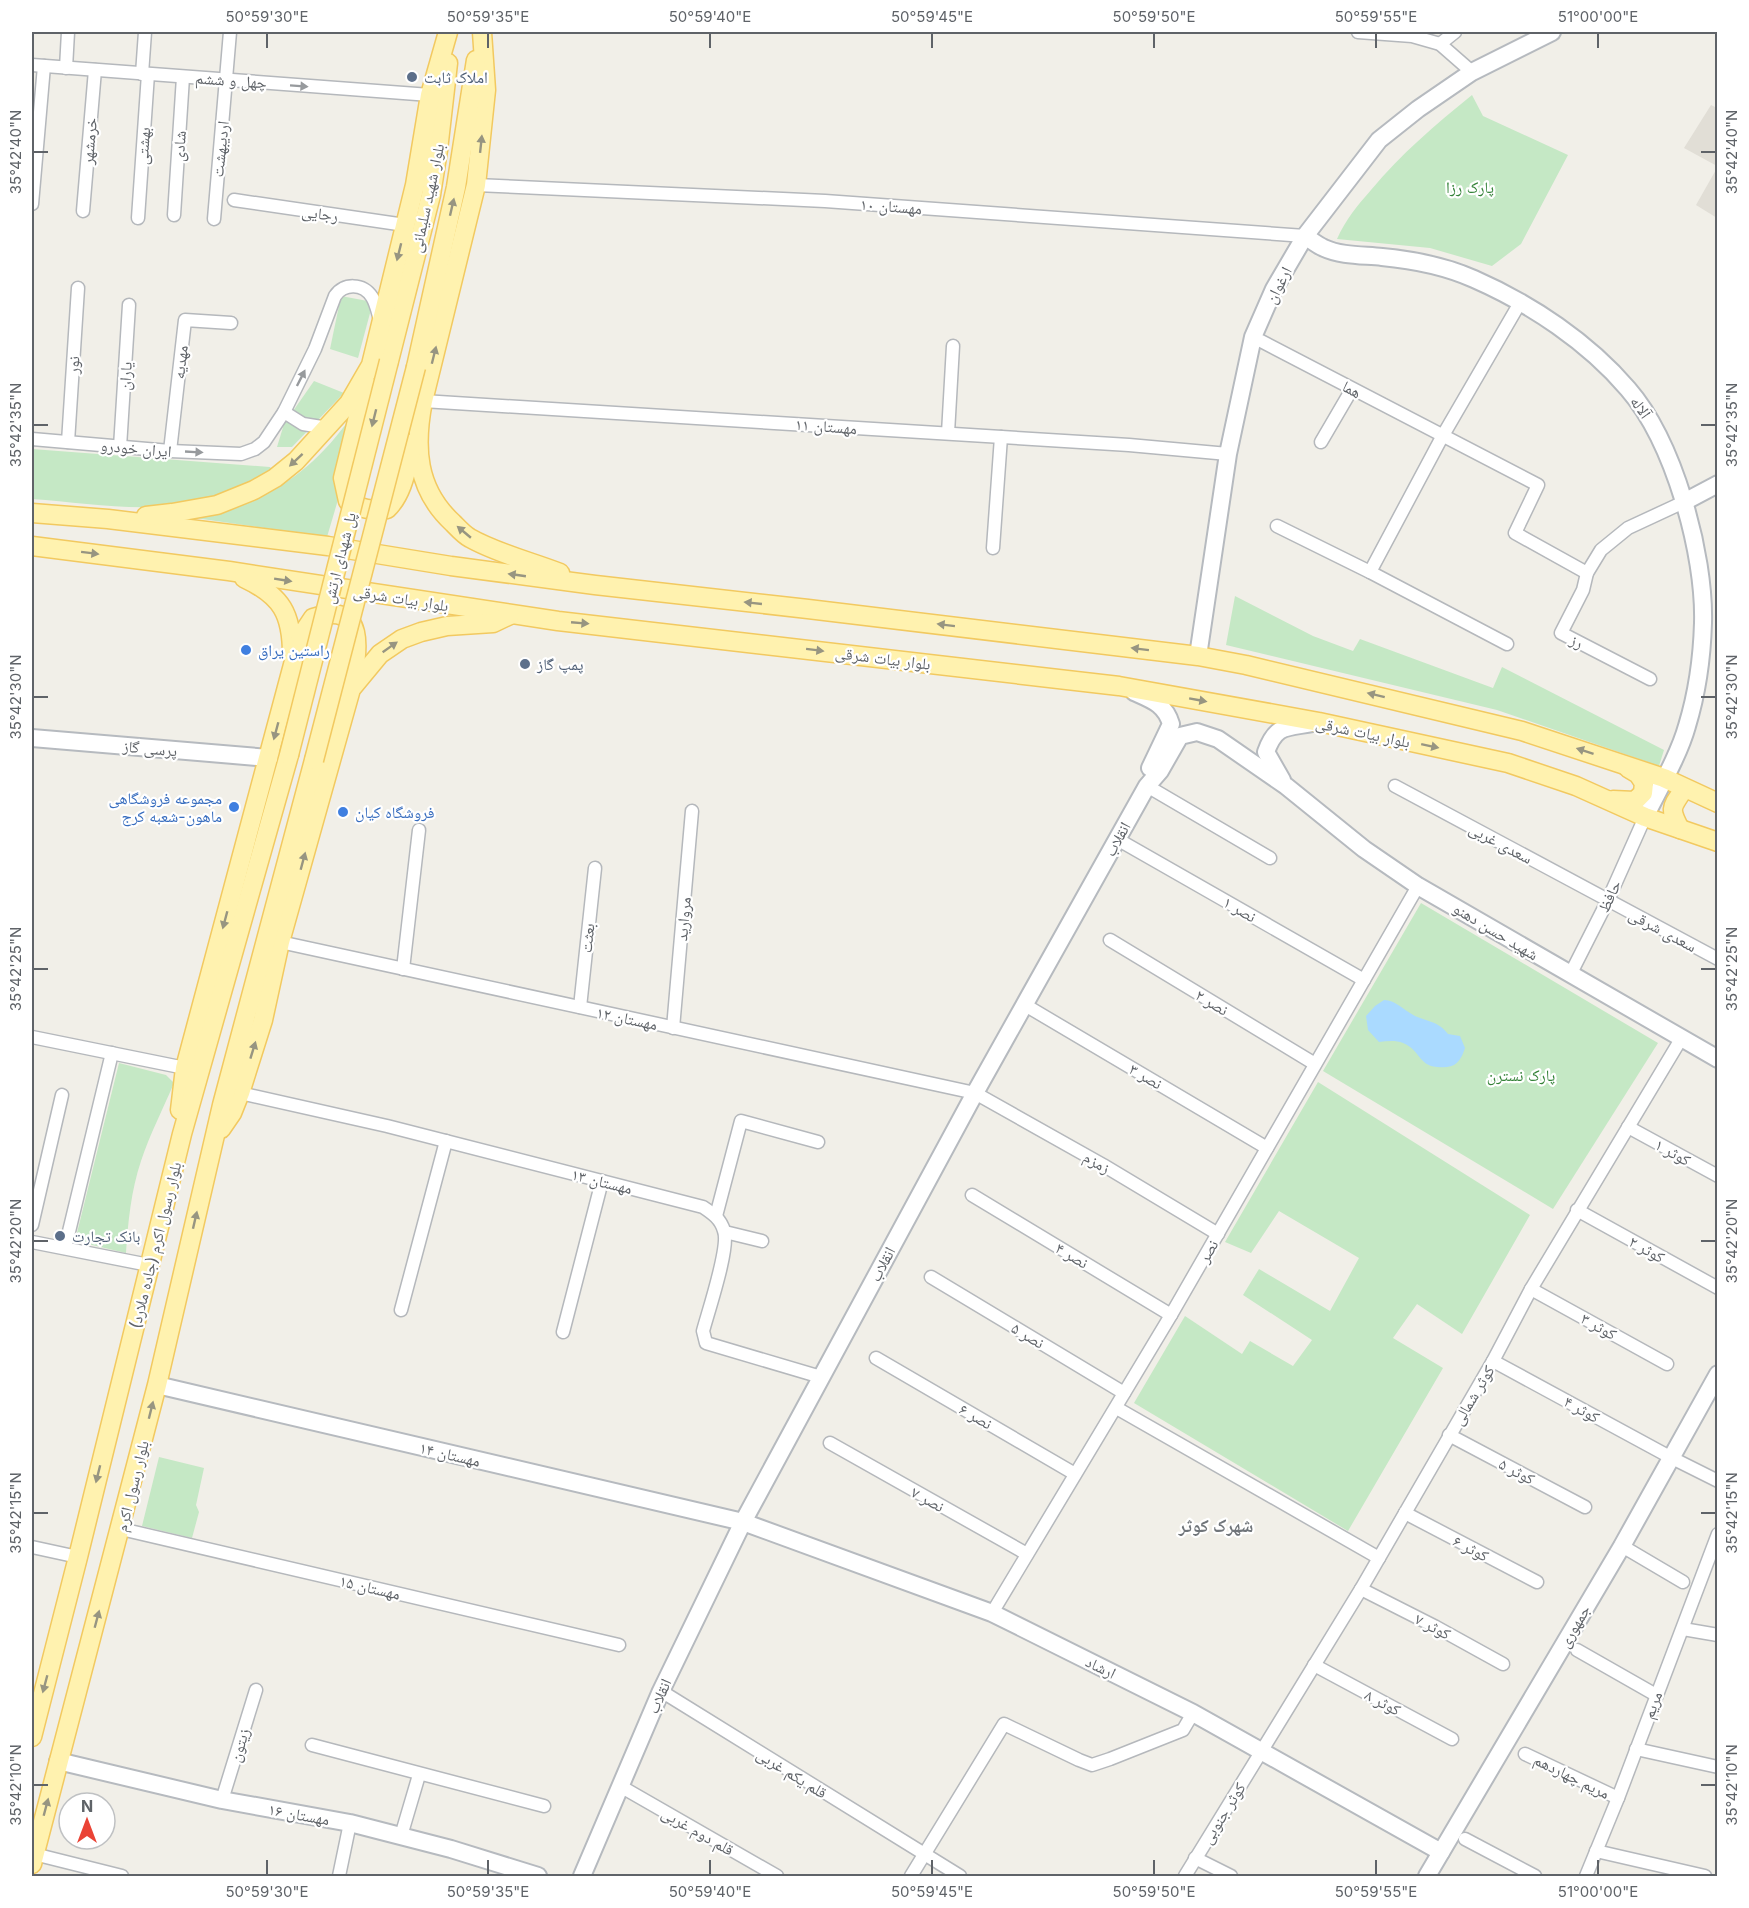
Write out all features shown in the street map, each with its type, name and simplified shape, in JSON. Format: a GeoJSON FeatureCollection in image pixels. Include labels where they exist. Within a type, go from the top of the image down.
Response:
{"type":"FeatureCollection","features":[{"type":"Feature","properties":{"kind":"main road"},"geometry":{"type":"LineString","coordinates":[[449,32],[430,96],[415,185],[381,324],[380,363],[344,478],[348,501],[372,511],[387,509],[400,489],[417,429],[476,185],[486,90],[481,32]]}},
{"type":"Feature","properties":{"kind":"main road","name":"بلوار شهید سلیمانی"},"geometry":{"type":"LineString","coordinates":[[380,363],[431,195],[438,150],[449,32]]}},
{"type":"Feature","properties":{"kind":"main road","name":"بلوار شهید سلیمانی"},"geometry":{"type":"LineString","coordinates":[[416,367],[456,187],[481,32]]}},
{"type":"Feature","properties":{"kind":"main road"},"geometry":{"type":"LineString","coordinates":[[108,519],[190,511],[235,499],[275,478],[296,461],[328,428],[380,363]]}},
{"type":"Feature","properties":{"kind":"main road","name":"پل شهدای ارتش"},"geometry":{"type":"LineString","coordinates":[[289,755],[380,363]]}},
{"type":"Feature","properties":{"kind":"main road","name":"پل شهدای ارتش"},"geometry":{"type":"LineString","coordinates":[[222,1105],[416,367]]}},
{"type":"Feature","properties":{"kind":"main road"},"geometry":{"type":"LineString","coordinates":[[417,429],[420,466],[431,499],[469,538],[596,585]]}},
{"type":"Feature","properties":{"kind":"main road"},"geometry":{"type":"LineString","coordinates":[[32,513],[108,519],[328,546],[451,566],[596,585],[1198,656],[1246,665],[1522,731],[1664,778],[1718,803]]}},
{"type":"Feature","properties":{"kind":"main road","name":"بلوار بیات شرقی"},"geometry":{"type":"LineString","coordinates":[[32,546],[229,571],[511,615],[1119,686],[1319,722],[1508,763],[1611,800],[1645,817],[1718,843]]}},
{"type":"Feature","properties":{"kind":"main road"},"geometry":{"type":"LineString","coordinates":[[229,571],[258,585],[284,609],[292,634],[291,675]]}},
{"type":"Feature","properties":{"kind":"main road"},"geometry":{"type":"LineString","coordinates":[[182,1134],[180,1110],[185,1068],[298,646],[313,618],[331,615],[342,617],[351,622],[356,630],[358,645],[351,689],[280,942],[262,1020],[240,1093],[232,1113],[213,1141]]}},
{"type":"Feature","properties":{"kind":"main road"},"geometry":{"type":"LineString","coordinates":[[351,689],[380,654],[402,639],[421,632],[447,627],[493,623],[511,615]]}},
{"type":"Feature","properties":{"kind":"main road","name":"بلوار رسول اکرم (جاده ملارد)"},"geometry":{"type":"LineString","coordinates":[[32,1737],[182,1134],[289,755]]}},
{"type":"Feature","properties":{"kind":"main road"},"geometry":{"type":"LineString","coordinates":[[1611,800],[1635,801],[1642,793],[1644,783],[1638,774],[1620,762]]}},
{"type":"Feature","properties":{"kind":"main road"},"geometry":{"type":"LineString","coordinates":[[1680,829],[1671,812],[1673,804],[1684,789]]}},
{"type":"Feature","properties":{"kind":"main road","name":"بلوار رسول اکرم"},"geometry":{"type":"LineString","coordinates":[[33,1859],[121,1529],[222,1105]]}},
{"type":"Feature","properties":{"kind":"street"},"geometry":{"type":"LineString","coordinates":[[66,68],[68,32]]}},
{"type":"Feature","properties":{"kind":"street","name":"بهشتی"},"geometry":{"type":"LineString","coordinates":[[138,218],[145,32]]}},
{"type":"Feature","properties":{"kind":"street","name":"اردیبهشت"},"geometry":{"type":"LineString","coordinates":[[213,219],[231,32]]}},
{"type":"Feature","properties":{"kind":"street"},"geometry":{"type":"LineString","coordinates":[[1358,32],[1412,36],[1440,44],[1472,72]]}},
{"type":"Feature","properties":{"kind":"street"},"geometry":{"type":"LineString","coordinates":[[1440,44],[1455,32]]}},
{"type":"Feature","properties":{"kind":"street","name":"ارغوان"},"geometry":{"type":"LineString","coordinates":[[1198,656],[1228,454],[1253,337],[1274,289],[1305,236],[1379,140],[1418,109],[1472,72],[1552,32]]}},
{"type":"Feature","properties":{"kind":"street"},"geometry":{"type":"LineString","coordinates":[[32,204],[38,66]]}},
{"type":"Feature","properties":{"kind":"street","name":"چهل و ششم"},"geometry":{"type":"LineString","coordinates":[[38,66],[430,96]]}},
{"type":"Feature","properties":{"kind":"street","name":"خرمشهر"},"geometry":{"type":"LineString","coordinates":[[83,212],[95,70]]}},
{"type":"Feature","properties":{"kind":"street","name":"شادی"},"geometry":{"type":"LineString","coordinates":[[174,215],[183,77]]}},
{"type":"Feature","properties":{"kind":"street","name":"مهستان ۱۰"},"geometry":{"type":"LineString","coordinates":[[476,185],[825,201],[1305,236]]}},
{"type":"Feature","properties":{"kind":"street","name":"رجایی"},"geometry":{"type":"LineString","coordinates":[[234,200],[405,225]]}},
{"type":"Feature","properties":{"kind":"street","name":"آلاله"},"geometry":{"type":"LineString","coordinates":[[1305,236],[1324,248],[1348,254],[1425,262],[1472,278],[1521,302],[1600,359],[1629,390],[1650,419],[1663,444],[1684,502],[1700,574],[1703,622],[1699,677],[1687,729],[1645,817]]}},
{"type":"Feature","properties":{"kind":"street"},"geometry":{"type":"LineString","coordinates":[[328,428],[303,424],[284,412],[315,349],[340,288],[361,287],[368,292],[374,299],[381,324]]}},
{"type":"Feature","properties":{"kind":"street","name":"نور"},"geometry":{"type":"LineString","coordinates":[[68,442],[78,288]]}},
{"type":"Feature","properties":{"kind":"street"},"geometry":{"type":"LineString","coordinates":[[1370,572],[1442,437],[1521,302]]}},
{"type":"Feature","properties":{"kind":"street","name":"یاران"},"geometry":{"type":"LineString","coordinates":[[120,447],[129,305]]}},
{"type":"Feature","properties":{"kind":"street","name":"مهدیه"},"geometry":{"type":"LineString","coordinates":[[170,451],[185,320],[231,323]]}},
{"type":"Feature","properties":{"kind":"street","name":"هما"},"geometry":{"type":"LineString","coordinates":[[1261,341],[1538,485],[1515,533],[1587,573]]}},
{"type":"Feature","properties":{"kind":"street"},"geometry":{"type":"LineString","coordinates":[[948,433],[953,346]]}},
{"type":"Feature","properties":{"kind":"street"},"geometry":{"type":"LineString","coordinates":[[1321,442],[1352,389]]}},
{"type":"Feature","properties":{"kind":"street","name":"مهستان ۱۱"},"geometry":{"type":"LineString","coordinates":[[423,401],[1176,448],[1228,454]]}},
{"type":"Feature","properties":{"kind":"street","name":"ایران خودرو"},"geometry":{"type":"LineString","coordinates":[[32,439],[170,451],[241,454],[255,449],[264,442],[284,412]]}},
{"type":"Feature","properties":{"kind":"street"},"geometry":{"type":"LineString","coordinates":[[993,548],[1000,437]]}},
{"type":"Feature","properties":{"kind":"street"},"geometry":{"type":"LineString","coordinates":[[1684,502],[1718,484]]}},
{"type":"Feature","properties":{"kind":"street","name":"رز"},"geometry":{"type":"LineString","coordinates":[[1650,679],[1561,633],[1583,590],[1587,573],[1601,550],[1628,528],[1684,502]]}},
{"type":"Feature","properties":{"kind":"street"},"geometry":{"type":"LineString","coordinates":[[1277,526],[1507,644]]}},
{"type":"Feature","properties":{"kind":"street","name":"انقلاب"},"geometry":{"type":"LineString","coordinates":[[582,1876],[661,1691],[743,1522],[975,1093],[1147,786],[1145,778],[1171,724],[1168,714],[1159,704],[1119,686]]}},
{"type":"Feature","properties":{"kind":"street"},"geometry":{"type":"LineString","coordinates":[[1286,786],[1266,753],[1271,736],[1283,728],[1319,722]]}},
{"type":"Feature","properties":{"kind":"street","name":"شهید حسن دهنو"},"geometry":{"type":"LineString","coordinates":[[1147,786],[1160,771],[1180,736],[1197,732],[1218,739],[1286,786],[1364,849],[1418,885],[1718,1059]]}},
{"type":"Feature","properties":{"kind":"street","name":"پرسی گاز"},"geometry":{"type":"LineString","coordinates":[[32,738],[269,758]]}},
{"type":"Feature","properties":{"kind":"street"},"geometry":{"type":"LineString","coordinates":[[1147,786],[1270,858]]}},
{"type":"Feature","properties":{"kind":"street","name":"سعدی غربی"},"geometry":{"type":"LineString","coordinates":[[1395,786],[1608,900]]}},
{"type":"Feature","properties":{"kind":"street","name":"مروارید"},"geometry":{"type":"LineString","coordinates":[[674,1028],[692,811]]}},
{"type":"Feature","properties":{"kind":"street","name":"حافظ"},"geometry":{"type":"LineString","coordinates":[[1570,975],[1608,900],[1645,817]]}},
{"type":"Feature","properties":{"kind":"street"},"geometry":{"type":"LineString","coordinates":[[403,969],[419,830]]}},
{"type":"Feature","properties":{"kind":"street","name":"نصر ۱"},"geometry":{"type":"LineString","coordinates":[[1117,839],[1364,980]]}},
{"type":"Feature","properties":{"kind":"street","name":"بعثت"},"geometry":{"type":"LineString","coordinates":[[580,1007],[595,868]]}},
{"type":"Feature","properties":{"kind":"street","name":"نصر"},"geometry":{"type":"LineString","coordinates":[[992,1613],[1171,1315],[1418,885]]}},
{"type":"Feature","properties":{"kind":"street","name":"سعدی شرقی"},"geometry":{"type":"LineString","coordinates":[[1608,900],[1718,959]]}},
{"type":"Feature","properties":{"kind":"street","name":"نصر ۲"},"geometry":{"type":"LineString","coordinates":[[1110,940],[1315,1064]]}},
{"type":"Feature","properties":{"kind":"street","name":"مهستان ۱۲"},"geometry":{"type":"LineString","coordinates":[[280,942],[975,1093]]}},
{"type":"Feature","properties":{"kind":"street","name":"نصر ۳"},"geometry":{"type":"LineString","coordinates":[[1024,1005],[1268,1148]]}},
{"type":"Feature","properties":{"kind":"street"},"geometry":{"type":"LineString","coordinates":[[32,1037],[185,1068]]}},
{"type":"Feature","properties":{"kind":"street","name":"کوثر شمالی"},"geometry":{"type":"LineString","coordinates":[[1261,1751],[1361,1589],[1493,1361],[1531,1289],[1681,1039]]}},
{"type":"Feature","properties":{"kind":"street"},"geometry":{"type":"LineString","coordinates":[[64,1248],[112,1053]]}},
{"type":"Feature","properties":{"kind":"street","name":"مهستان ۱۳"},"geometry":{"type":"LineString","coordinates":[[240,1093],[446,1141],[703,1207],[716,1216]]}},
{"type":"Feature","properties":{"kind":"street","name":"زمزم"},"geometry":{"type":"LineString","coordinates":[[975,1093],[1103,1165],[1218,1234]]}},
{"type":"Feature","properties":{"kind":"street"},"geometry":{"type":"LineString","coordinates":[[32,1225],[62,1095]]}},
{"type":"Feature","properties":{"kind":"street"},"geometry":{"type":"LineString","coordinates":[[818,1142],[741,1121],[716,1216],[725,1232],[723,1253],[703,1332],[706,1343],[821,1377]]}},
{"type":"Feature","properties":{"kind":"street","name":"کوثر ۱"},"geometry":{"type":"LineString","coordinates":[[1628,1127],[1718,1176]]}},
{"type":"Feature","properties":{"kind":"street"},"geometry":{"type":"LineString","coordinates":[[401,1310],[446,1141]]}},
{"type":"Feature","properties":{"kind":"street"},"geometry":{"type":"LineString","coordinates":[[563,1332],[602,1181]]}},
{"type":"Feature","properties":{"kind":"street","name":"نصر ۴"},"geometry":{"type":"LineString","coordinates":[[972,1196],[1171,1315]]}},
{"type":"Feature","properties":{"kind":"street","name":"کوثر ۲"},"geometry":{"type":"LineString","coordinates":[[1577,1210],[1718,1288]]}},
{"type":"Feature","properties":{"kind":"street"},"geometry":{"type":"LineString","coordinates":[[725,1232],[762,1241]]}},
{"type":"Feature","properties":{"kind":"street"},"geometry":{"type":"LineString","coordinates":[[32,1242],[149,1265]]}},
{"type":"Feature","properties":{"kind":"street","name":"نصر ۵"},"geometry":{"type":"LineString","coordinates":[[931,1277],[1124,1393]]}},
{"type":"Feature","properties":{"kind":"street","name":"کوثر ۳"},"geometry":{"type":"LineString","coordinates":[[1531,1289],[1667,1364]]}},
{"type":"Feature","properties":{"kind":"street","name":"نصر ۶"},"geometry":{"type":"LineString","coordinates":[[876,1358],[1075,1474]]}},
{"type":"Feature","properties":{"kind":"street","name":"کوثر ۴"},"geometry":{"type":"LineString","coordinates":[[1493,1361],[1718,1481]]}},
{"type":"Feature","properties":{"kind":"street","name":"جمهوری"},"geometry":{"type":"LineString","coordinates":[[1427,1876],[1622,1546],[1718,1374]]}},
{"type":"Feature","properties":{"kind":"street","name":"مهستان ۱۴"},"geometry":{"type":"LineString","coordinates":[[157,1385],[743,1522]]}},
{"type":"Feature","properties":{"kind":"street"},"geometry":{"type":"LineString","coordinates":[[1120,1410],[1379,1558]]}},
{"type":"Feature","properties":{"kind":"street","name":"کوثر ۵"},"geometry":{"type":"LineString","coordinates":[[1449,1435],[1585,1507]]}},
{"type":"Feature","properties":{"kind":"street","name":"نصر ۷"},"geometry":{"type":"LineString","coordinates":[[830,1443],[1027,1554]]}},
{"type":"Feature","properties":{"kind":"street","name":"کوثر ۶"},"geometry":{"type":"LineString","coordinates":[[1405,1513],[1537,1582]]}},
{"type":"Feature","properties":{"kind":"street","name":"ارشاد"},"geometry":{"type":"LineString","coordinates":[[743,1522],[992,1613],[1193,1713],[1441,1852]]}},
{"type":"Feature","properties":{"kind":"street","name":"مهستان ۱۵"},"geometry":{"type":"LineString","coordinates":[[121,1529],[619,1645]]}},
{"type":"Feature","properties":{"kind":"street","name":"مریم"},"geometry":{"type":"LineString","coordinates":[[1586,1876],[1718,1534]]}},
{"type":"Feature","properties":{"kind":"street"},"geometry":{"type":"LineString","coordinates":[[1622,1546],[1683,1582]]}},
{"type":"Feature","properties":{"kind":"street"},"geometry":{"type":"LineString","coordinates":[[32,1547],[78,1557]]}},
{"type":"Feature","properties":{"kind":"street","name":"کوثر ۷"},"geometry":{"type":"LineString","coordinates":[[1361,1589],[1503,1664]]}},
{"type":"Feature","properties":{"kind":"street"},"geometry":{"type":"LineString","coordinates":[[1683,1629],[1718,1635]]}},
{"type":"Feature","properties":{"kind":"street"},"geometry":{"type":"LineString","coordinates":[[1577,1650],[1656,1695]]}},
{"type":"Feature","properties":{"kind":"street","name":"کوثر ۸"},"geometry":{"type":"LineString","coordinates":[[1314,1665],[1452,1739]]}},
{"type":"Feature","properties":{"kind":"street","name":"زیتون"},"geometry":{"type":"LineString","coordinates":[[222,1800],[256,1690]]}},
{"type":"Feature","properties":{"kind":"street","name":"قلم یکم غربی"},"geometry":{"type":"LineString","coordinates":[[661,1691],[960,1876]]}},
{"type":"Feature","properties":{"kind":"street"},"geometry":{"type":"LineString","coordinates":[[911,1876],[1004,1724],[1078,1760],[1092,1764],[1183,1730],[1193,1713]]}},
{"type":"Feature","properties":{"kind":"street"},"geometry":{"type":"LineString","coordinates":[[312,1745],[419,1775],[544,1806]]}},
{"type":"Feature","properties":{"kind":"street"},"geometry":{"type":"LineString","coordinates":[[1636,1749],[1718,1767]]}},
{"type":"Feature","properties":{"kind":"street","name":"کوثر جنوبی"},"geometry":{"type":"LineString","coordinates":[[1185,1876],[1261,1751]]}},
{"type":"Feature","properties":{"kind":"street","name":"مریم چهاردهم"},"geometry":{"type":"LineString","coordinates":[[1525,1754],[1618,1798]]}},
{"type":"Feature","properties":{"kind":"street","name":"مهستان ۱۶"},"geometry":{"type":"LineString","coordinates":[[58,1761],[222,1800],[401,1836],[452,1849],[538,1876]]}},
{"type":"Feature","properties":{"kind":"street"},"geometry":{"type":"LineString","coordinates":[[401,1836],[419,1775]]}},
{"type":"Feature","properties":{"kind":"street","name":"قلم دوم غربی"},"geometry":{"type":"LineString","coordinates":[[620,1786],[777,1876]]}},
{"type":"Feature","properties":{"kind":"street"},"geometry":{"type":"LineString","coordinates":[[339,1876],[350,1824]]}},
{"type":"Feature","properties":{"kind":"street"},"geometry":{"type":"LineString","coordinates":[[1465,1839],[1535,1876]]}},
{"type":"Feature","properties":{"kind":"street"},"geometry":{"type":"LineString","coordinates":[[1596,1851],[1705,1876]]}},
{"type":"Feature","properties":{"kind":"street"},"geometry":{"type":"LineString","coordinates":[[1195,1858],[1232,1876]]}},
{"type":"Feature","properties":{"kind":"street"},"geometry":{"type":"LineString","coordinates":[[33,1859],[122,1876]]}},
{"type":"Feature","properties":{"kind":"shaded area"},"geometry":{"type":"Polygon","coordinates":[[[1711,105],[1717,108],[1717,166],[1684,148],[1711,105]]]}},
{"type":"Feature","properties":{"kind":"shaded area"},"geometry":{"type":"Polygon","coordinates":[[[1717,168],[1717,218],[1696,205],[1717,168]]]}},
{"type":"Feature","properties":{"kind":"green space","name":"پارک رزا"},"geometry":{"type":"Polygon","coordinates":[[[1472,95],[1483,116],[1568,155],[1521,244],[1492,266],[1430,248],[1337,239],[1356,207],[1395,164],[1432,128],[1472,95]]]}},
{"type":"Feature","properties":{"kind":"green space"},"geometry":{"type":"Polygon","coordinates":[[[341,296],[373,302],[358,358],[330,349],[341,296]]]}},
{"type":"Feature","properties":{"kind":"green space"},"geometry":{"type":"Polygon","coordinates":[[[314,381],[344,393],[292,447],[277,447],[284,424],[314,381]]]}},
{"type":"Feature","properties":{"kind":"green space"},"geometry":{"type":"Polygon","coordinates":[[[354,413],[340,493],[327,537],[195,518],[245,502],[285,482],[303,470],[320,454],[354,413]]]}},
{"type":"Feature","properties":{"kind":"green space"},"geometry":{"type":"Polygon","coordinates":[[[32,449],[270,467],[273,471],[229,492],[201,501],[160,507],[95,505],[32,499],[32,449]]]}},
{"type":"Feature","properties":{"kind":"green space"},"geometry":{"type":"Polygon","coordinates":[[[1235,596],[1313,636],[1353,651],[1360,639],[1493,688],[1502,667],[1664,750],[1659,766],[1497,710],[1226,645],[1235,596]]]}},
{"type":"Feature","properties":{"kind":"green space","name":"پارک نسترن"},"geometry":{"type":"Polygon","coordinates":[[[1421,903],[1658,1043],[1553,1209],[1323,1071],[1421,903]]]}},
{"type":"Feature","properties":{"kind":"green space"},"geometry":{"type":"Polygon","coordinates":[[[119,1063],[166,1075],[174,1083],[141,1161],[130,1207],[126,1253],[75,1241],[119,1063]]]}},
{"type":"Feature","properties":{"kind":"green space"},"geometry":{"type":"Polygon","coordinates":[[[1318,1082],[1530,1215],[1462,1334],[1417,1304],[1393,1338],[1443,1368],[1348,1531],[1134,1403],[1185,1316],[1242,1354],[1250,1341],[1293,1366],[1312,1340],[1243,1295],[1259,1269],[1330,1311],[1359,1258],[1279,1211],[1251,1253],[1225,1242],[1318,1082]]]}},
{"type":"Feature","properties":{"kind":"green space"},"geometry":{"type":"Polygon","coordinates":[[[159,1457],[204,1468],[196,1505],[199,1512],[192,1538],[142,1526],[159,1457]]]}},
{"type":"Feature","properties":{"kind":"water"},"geometry":{"type":"Polygon","coordinates":[[[1384,1000],[1395,1003],[1415,1016],[1435,1023],[1448,1034],[1460,1036],[1465,1048],[1459,1060],[1447,1067],[1430,1066],[1403,1043],[1379,1042],[1368,1030],[1366,1016],[1384,1000]]]}},
{"type":"Feature","properties":{"kind":"place","name":"املاک ثابت"},"geometry":{"type":"Point","coordinates":[412,77]}},
{"type":"Feature","properties":{"kind":"place","name":"راستین یراق"},"geometry":{"type":"Point","coordinates":[246,650]}},
{"type":"Feature","properties":{"kind":"place","name":"پمپ گاز"},"geometry":{"type":"Point","coordinates":[525,664]}},
{"type":"Feature","properties":{"kind":"place","name":"مجموعه فروشگاهی ماهون-شعبه کرج"},"geometry":{"type":"Point","coordinates":[234,807]}},
{"type":"Feature","properties":{"kind":"place","name":"فروشگاه کیان"},"geometry":{"type":"Point","coordinates":[343,812]}},
{"type":"Feature","properties":{"kind":"place","name":"بانک تجارت"},"geometry":{"type":"Point","coordinates":[60,1236]}},
{"type":"Feature","properties":{"kind":"district","name":"شهرک کوثر"},"geometry":{"type":"Point","coordinates":[1216,1525]}}]}
